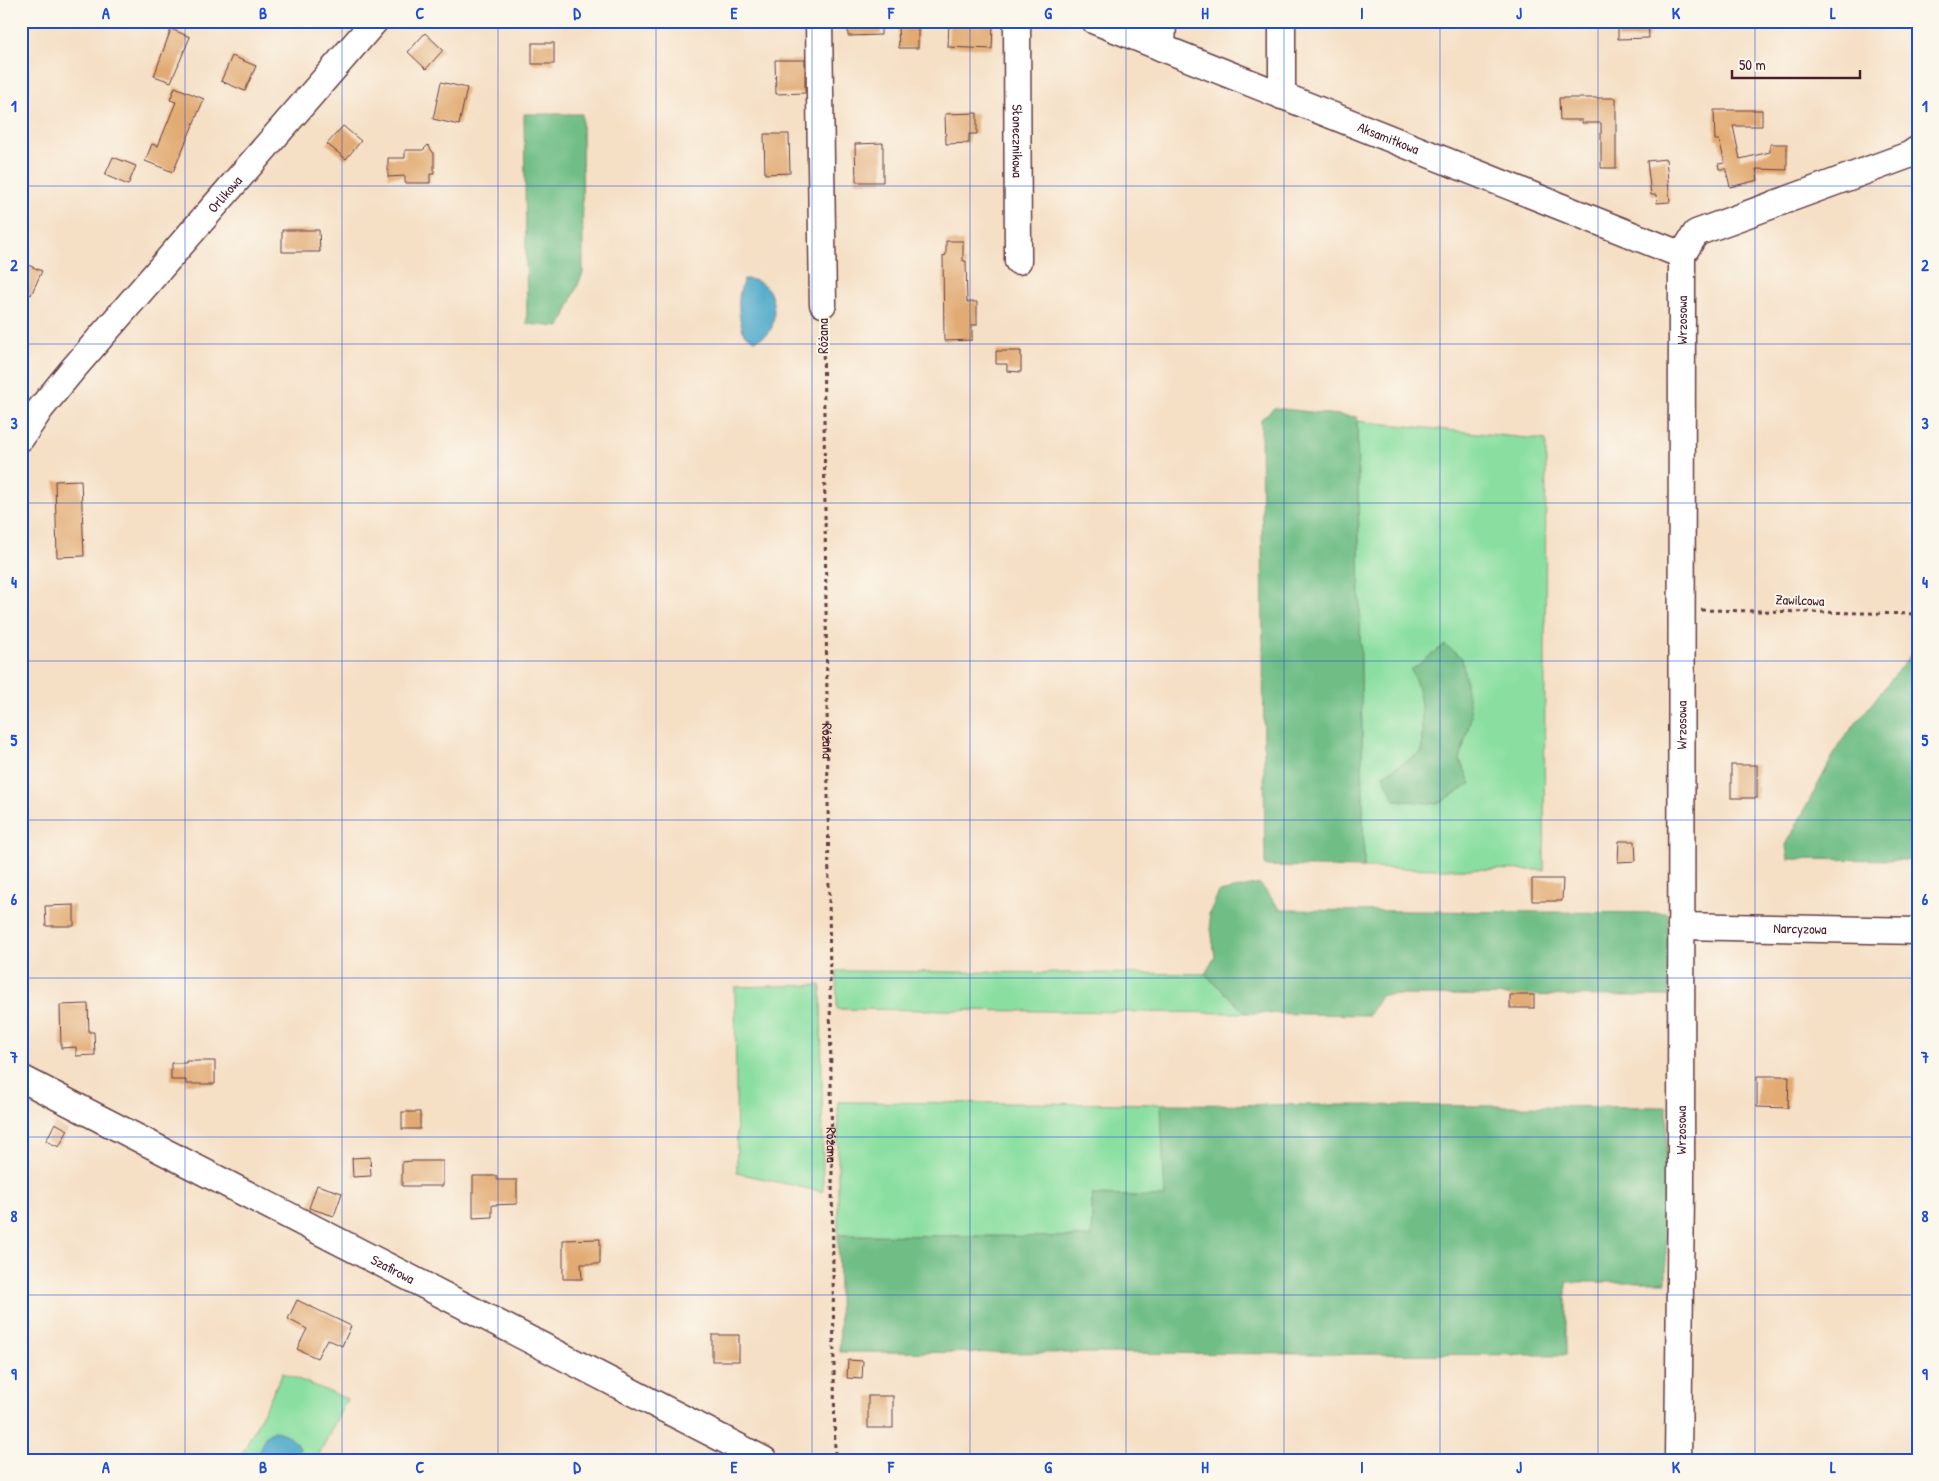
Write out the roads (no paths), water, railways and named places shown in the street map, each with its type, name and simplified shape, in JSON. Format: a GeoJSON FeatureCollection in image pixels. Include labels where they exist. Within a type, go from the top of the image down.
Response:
{"type":"FeatureCollection","features":[{"type":"Feature","properties":{"kind":"street","name":"Orlikowa"},"geometry":{"type":"LineString","coordinates":[[21,438],[41,408],[74,369],[375,21]]}},
{"type":"Feature","properties":{"kind":"street","name":"Różana"},"geometry":{"type":"LineString","coordinates":[[819,21],[823,304]]}},
{"type":"Feature","properties":{"kind":"street","name":"Słonecznikowa"},"geometry":{"type":"LineString","coordinates":[[1017,21],[1018,261]]}},
{"type":"Feature","properties":{"kind":"street","name":"Aksamitkowa"},"geometry":{"type":"LineString","coordinates":[[1094,21],[1682,255]]}},
{"type":"Feature","properties":{"kind":"street"},"geometry":{"type":"LineString","coordinates":[[1162,48],[1163,21]]}},
{"type":"Feature","properties":{"kind":"street"},"geometry":{"type":"LineString","coordinates":[[1282,21],[1282,96]]}},
{"type":"Feature","properties":{"kind":"street"},"geometry":{"type":"LineString","coordinates":[[1682,255],[1696,233],[1909,155],[1918,149]]}},
{"type":"Feature","properties":{"kind":"street","name":"Wrzosowa"},"geometry":{"type":"LineString","coordinates":[[1678,1460],[1682,1190],[1682,255]]}},
{"type":"Feature","properties":{"kind":"street","name":"Narcyzowa"},"geometry":{"type":"LineString","coordinates":[[1682,926],[1918,931]]}},
{"type":"Feature","properties":{"kind":"street","name":"Szafirowa"},"geometry":{"type":"LineString","coordinates":[[21,1078],[764,1460]]}},
{"type":"Feature","properties":{"kind":"water"},"geometry":{"type":"Polygon","coordinates":[[[744,279],[750,279],[764,285],[769,291],[773,302],[774,316],[772,328],[766,335],[755,340],[744,334],[740,320],[739,300],[744,279]]]}},
{"type":"Feature","properties":{"kind":"water"},"geometry":{"type":"Polygon","coordinates":[[[273,1431],[285,1434],[297,1444],[300,1448],[297,1460],[255,1460],[265,1437],[273,1431]]]}}]}
